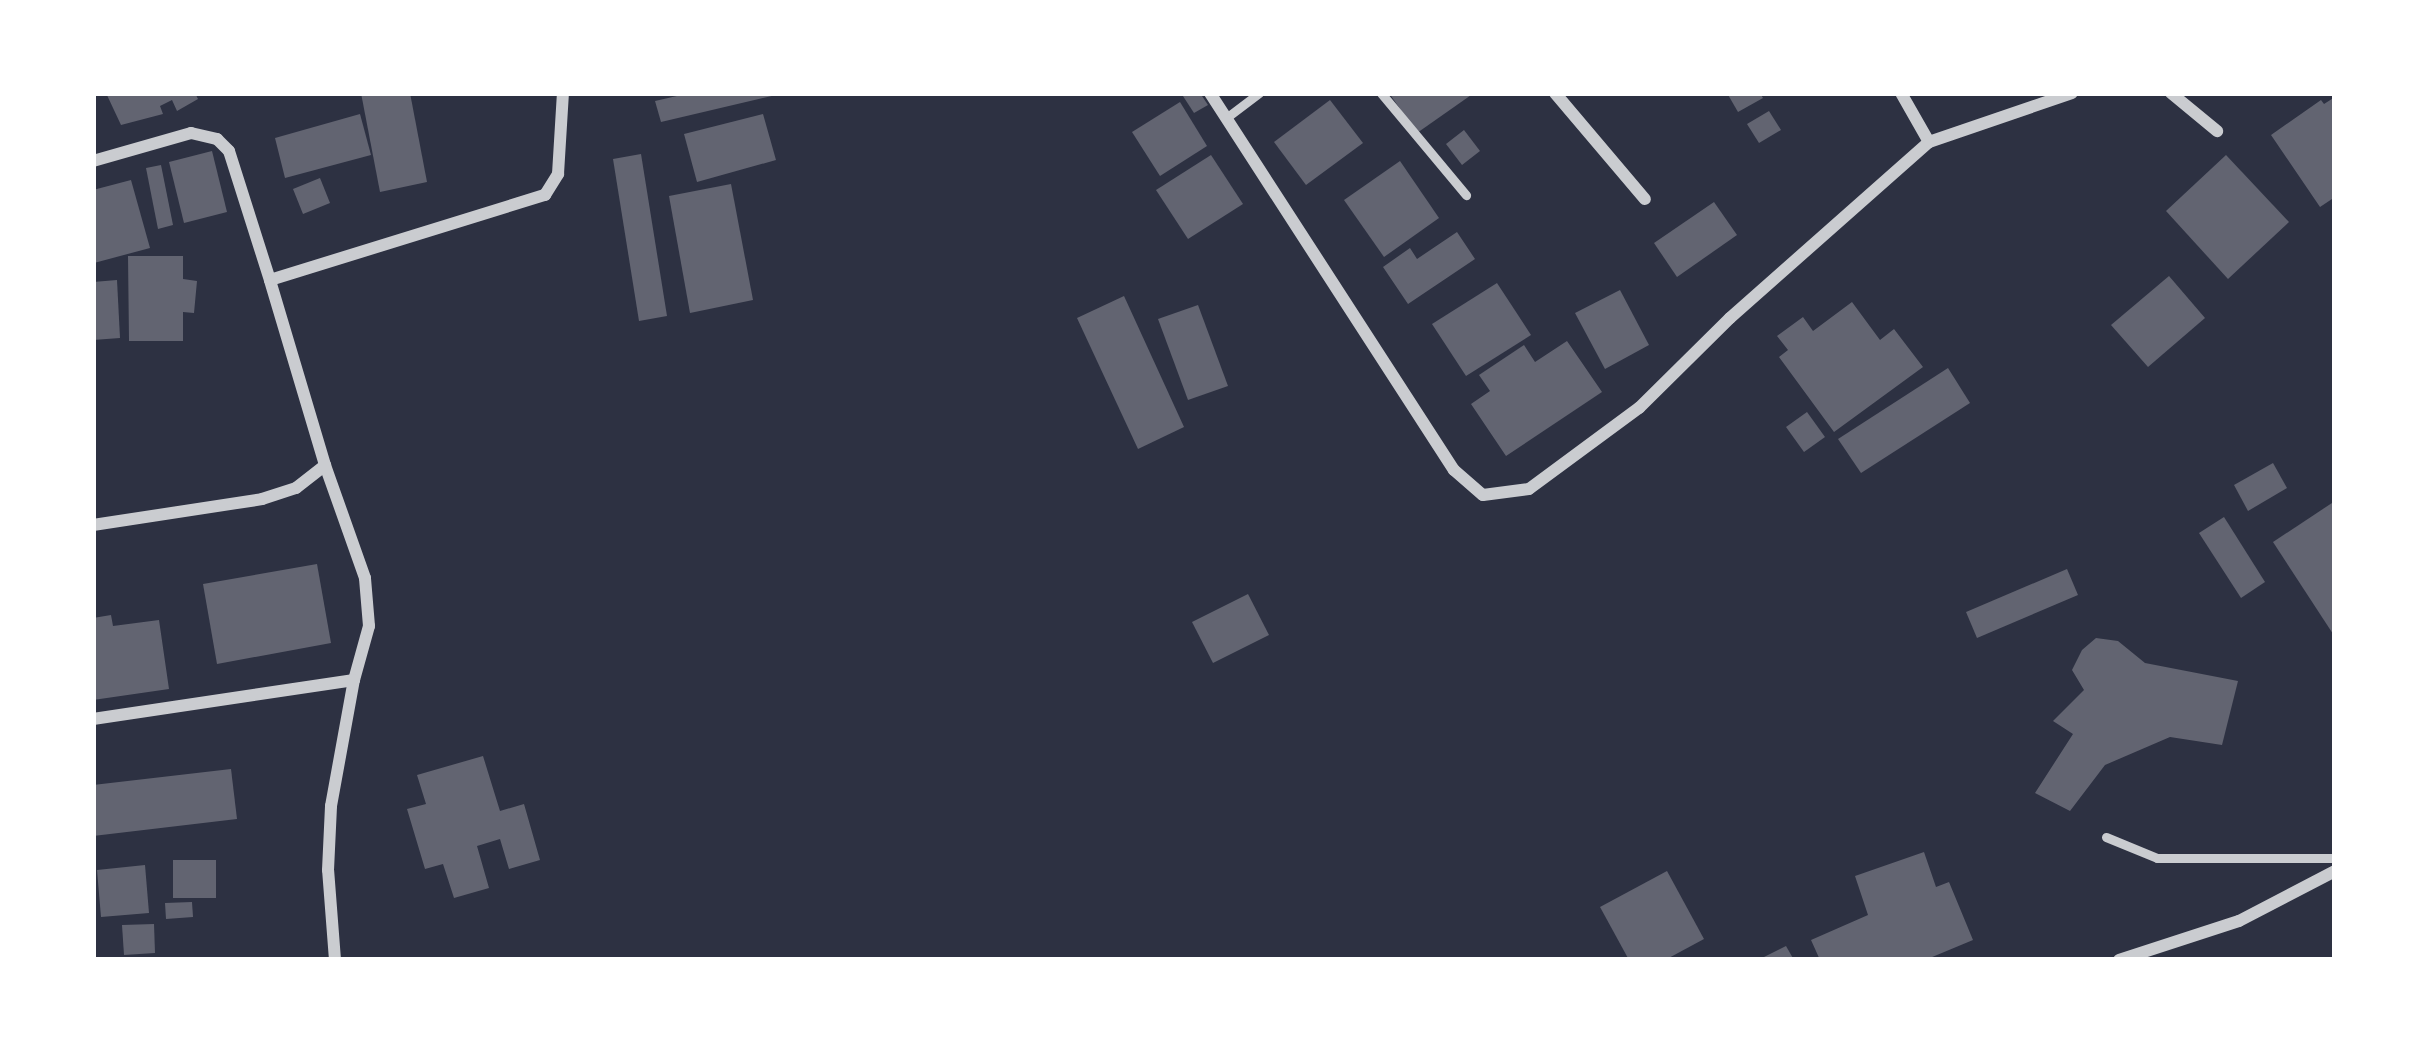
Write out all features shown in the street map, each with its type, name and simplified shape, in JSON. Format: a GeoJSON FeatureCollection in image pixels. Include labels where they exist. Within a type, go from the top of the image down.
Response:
{"type":"FeatureCollection","features":[{"type":"Feature","properties":{"kind":"street"},"geometry":{"type":"LineString","coordinates":[[270,280],[545,195],[558,174],[563,93]]}},
{"type":"Feature","properties":{"kind":"street"},"geometry":{"type":"LineString","coordinates":[[1210,93],[1454,470],[1484,495],[1529,489],[1639,408],[1730,318],[1929,142],[2072,93]]}},
{"type":"Feature","properties":{"kind":"street"},"geometry":{"type":"LineString","coordinates":[[1555,93],[1646,200]]}},
{"type":"Feature","properties":{"kind":"street"},"geometry":{"type":"LineString","coordinates":[[1901,93],[1929,142]]}},
{"type":"Feature","properties":{"kind":"street"},"geometry":{"type":"LineString","coordinates":[[2171,93],[2217,131]]}},
{"type":"Feature","properties":{"kind":"street"},"geometry":{"type":"LineString","coordinates":[[93,161],[191,133],[218,139],[229,151],[325,466],[365,578],[370,626],[354,680],[331,806],[328,870],[335,960]]}},
{"type":"Feature","properties":{"kind":"street"},"geometry":{"type":"LineString","coordinates":[[93,524],[262,499],[296,488],[325,466]]}},
{"type":"Feature","properties":{"kind":"street"},"geometry":{"type":"LineString","coordinates":[[93,719],[354,680]]}},
{"type":"Feature","properties":{"kind":"street"},"geometry":{"type":"LineString","coordinates":[[2119,960],[2239,921],[2335,871]]}},
{"type":"Feature","properties":{"kind":"lane"},"geometry":{"type":"LineString","coordinates":[[1226,118],[1259,93]]}},
{"type":"Feature","properties":{"kind":"lane"},"geometry":{"type":"LineString","coordinates":[[1381,93],[1466,195]]}},
{"type":"Feature","properties":{"kind":"lane"},"geometry":{"type":"LineString","coordinates":[[2106,837],[2157,858],[2335,859]]}},
{"type":"Feature","properties":{"kind":"building"},"geometry":{"type":"Polygon","coordinates":[[[106,93],[195,93],[198,99],[177,111],[172,100],[160,106],[163,114],[121,125],[106,93]]]}},
{"type":"Feature","properties":{"kind":"building"},"geometry":{"type":"Polygon","coordinates":[[[361,93],[410,93],[427,182],[380,192],[361,93]]]}},
{"type":"Feature","properties":{"kind":"building"},"geometry":{"type":"Polygon","coordinates":[[[690,93],[776,95],[661,122],[655,101],[690,93]]]}},
{"type":"Feature","properties":{"kind":"building"},"geometry":{"type":"Polygon","coordinates":[[[1181,93],[1200,93],[1208,105],[1194,113],[1181,93]]]}},
{"type":"Feature","properties":{"kind":"building"},"geometry":{"type":"Polygon","coordinates":[[[1389,93],[1474,93],[1417,133],[1389,93]]]}},
{"type":"Feature","properties":{"kind":"building"},"geometry":{"type":"Polygon","coordinates":[[[1727,93],[1760,93],[1763,98],[1738,112],[1727,93]]]}},
{"type":"Feature","properties":{"kind":"building"},"geometry":{"type":"Polygon","coordinates":[[[2335,97],[2335,197],[2320,207],[2271,135],[2321,100],[2324,104],[2335,97]]]}},
{"type":"Feature","properties":{"kind":"building"},"geometry":{"type":"Polygon","coordinates":[[[1330,100],[1363,143],[1306,185],[1274,142],[1330,100]]]}},
{"type":"Feature","properties":{"kind":"building"},"geometry":{"type":"Polygon","coordinates":[[[1180,102],[1207,146],[1160,176],[1132,132],[1180,102]]]}},
{"type":"Feature","properties":{"kind":"building"},"geometry":{"type":"Polygon","coordinates":[[[1769,111],[1781,130],[1759,143],[1747,124],[1769,111]]]}},
{"type":"Feature","properties":{"kind":"building"},"geometry":{"type":"Polygon","coordinates":[[[360,114],[371,155],[285,178],[275,138],[360,114]]]}},
{"type":"Feature","properties":{"kind":"building"},"geometry":{"type":"Polygon","coordinates":[[[763,114],[776,160],[697,182],[684,134],[763,114]]]}},
{"type":"Feature","properties":{"kind":"building"},"geometry":{"type":"Polygon","coordinates":[[[1464,130],[1480,151],[1462,165],[1446,144],[1464,130]]]}},
{"type":"Feature","properties":{"kind":"building"},"geometry":{"type":"Polygon","coordinates":[[[212,151],[227,212],[184,223],[169,162],[212,151]]]}},
{"type":"Feature","properties":{"kind":"building"},"geometry":{"type":"Polygon","coordinates":[[[641,154],[667,316],[639,321],[613,159],[641,154]]]}},
{"type":"Feature","properties":{"kind":"building"},"geometry":{"type":"Polygon","coordinates":[[[1211,155],[1243,204],[1188,239],[1156,190],[1211,155]]]}},
{"type":"Feature","properties":{"kind":"building"},"geometry":{"type":"Polygon","coordinates":[[[2226,155],[2289,222],[2228,279],[2166,211],[2226,155]]]}},
{"type":"Feature","properties":{"kind":"building"},"geometry":{"type":"Polygon","coordinates":[[[1400,161],[1439,218],[1384,257],[1344,200],[1400,161]]]}},
{"type":"Feature","properties":{"kind":"building"},"geometry":{"type":"Polygon","coordinates":[[[161,165],[173,225],[158,229],[146,168],[161,165]]]}},
{"type":"Feature","properties":{"kind":"building"},"geometry":{"type":"Polygon","coordinates":[[[320,178],[330,203],[303,214],[293,189],[320,178]]]}},
{"type":"Feature","properties":{"kind":"building"},"geometry":{"type":"Polygon","coordinates":[[[131,180],[150,248],[94,263],[93,190],[131,180]]]}},
{"type":"Feature","properties":{"kind":"building"},"geometry":{"type":"Polygon","coordinates":[[[731,184],[753,300],[690,313],[669,196],[731,184]]]}},
{"type":"Feature","properties":{"kind":"building"},"geometry":{"type":"Polygon","coordinates":[[[1714,202],[1737,235],[1677,277],[1654,243],[1714,202]]]}},
{"type":"Feature","properties":{"kind":"building"},"geometry":{"type":"Polygon","coordinates":[[[1457,232],[1475,259],[1408,304],[1383,267],[1410,248],[1417,259],[1457,232]]]}},
{"type":"Feature","properties":{"kind":"building"},"geometry":{"type":"Polygon","coordinates":[[[128,256],[183,256],[183,279],[197,281],[194,313],[183,312],[183,341],[129,341],[128,256]]]}},
{"type":"Feature","properties":{"kind":"building"},"geometry":{"type":"Polygon","coordinates":[[[2169,276],[2205,318],[2148,367],[2111,325],[2169,276]]]}},
{"type":"Feature","properties":{"kind":"building"},"geometry":{"type":"Polygon","coordinates":[[[117,280],[120,338],[93,340],[93,282],[117,280]]]}},
{"type":"Feature","properties":{"kind":"building"},"geometry":{"type":"Polygon","coordinates":[[[1497,283],[1531,335],[1466,376],[1432,324],[1497,283]]]}},
{"type":"Feature","properties":{"kind":"building"},"geometry":{"type":"Polygon","coordinates":[[[1620,290],[1649,345],[1605,369],[1575,313],[1620,290]]]}},
{"type":"Feature","properties":{"kind":"building"},"geometry":{"type":"Polygon","coordinates":[[[1124,296],[1184,427],[1138,449],[1077,318],[1124,296]]]}},
{"type":"Feature","properties":{"kind":"building"},"geometry":{"type":"Polygon","coordinates":[[[1852,302],[1880,340],[1894,329],[1923,367],[1834,432],[1779,357],[1788,350],[1777,336],[1803,317],[1813,331],[1852,302]]]}},
{"type":"Feature","properties":{"kind":"building"},"geometry":{"type":"Polygon","coordinates":[[[1198,305],[1228,386],[1188,400],[1158,319],[1198,305]]]}},
{"type":"Feature","properties":{"kind":"building"},"geometry":{"type":"Polygon","coordinates":[[[1567,341],[1602,392],[1506,456],[1471,404],[1490,391],[1479,375],[1524,345],[1535,362],[1567,341]]]}},
{"type":"Feature","properties":{"kind":"building"},"geometry":{"type":"Polygon","coordinates":[[[1948,368],[1970,403],[1861,473],[1838,439],[1948,368]]]}},
{"type":"Feature","properties":{"kind":"building"},"geometry":{"type":"Polygon","coordinates":[[[1807,412],[1825,437],[1804,452],[1786,427],[1807,412]]]}},
{"type":"Feature","properties":{"kind":"building"},"geometry":{"type":"Polygon","coordinates":[[[2273,463],[2287,488],[2248,511],[2234,485],[2273,463]]]}},
{"type":"Feature","properties":{"kind":"building"},"geometry":{"type":"Polygon","coordinates":[[[2335,501],[2335,637],[2273,542],[2335,501]]]}},
{"type":"Feature","properties":{"kind":"building"},"geometry":{"type":"Polygon","coordinates":[[[2224,517],[2265,582],[2241,598],[2199,533],[2224,517]]]}},
{"type":"Feature","properties":{"kind":"building"},"geometry":{"type":"Polygon","coordinates":[[[317,564],[331,643],[217,664],[203,584],[317,564]]]}},
{"type":"Feature","properties":{"kind":"building"},"geometry":{"type":"Polygon","coordinates":[[[2067,569],[2078,595],[1977,638],[1966,612],[2067,569]]]}},
{"type":"Feature","properties":{"kind":"building"},"geometry":{"type":"Polygon","coordinates":[[[1248,594],[1269,635],[1213,663],[1192,622],[1248,594]]]}},
{"type":"Feature","properties":{"kind":"building"},"geometry":{"type":"Polygon","coordinates":[[[111,615],[113,626],[159,620],[169,689],[93,700],[93,618],[111,615]]]}},
{"type":"Feature","properties":{"kind":"building"},"geometry":{"type":"Polygon","coordinates":[[[2096,638],[2118,641],[2145,663],[2238,681],[2222,745],[2170,737],[2105,765],[2070,811],[2035,793],[2073,734],[2053,721],[2084,690],[2072,670],[2082,650],[2096,638]]]}},
{"type":"Feature","properties":{"kind":"building"},"geometry":{"type":"Polygon","coordinates":[[[483,756],[500,811],[524,804],[540,860],[509,869],[500,839],[477,846],[489,888],[454,898],[443,864],[425,869],[407,809],[426,804],[417,775],[483,756]]]}},
{"type":"Feature","properties":{"kind":"building"},"geometry":{"type":"Polygon","coordinates":[[[231,769],[237,819],[93,836],[93,785],[231,769]]]}},
{"type":"Feature","properties":{"kind":"building"},"geometry":{"type":"Polygon","coordinates":[[[1924,852],[1936,887],[1949,882],[1973,940],[1925,960],[1820,960],[1811,940],[1868,915],[1855,876],[1924,852]]]}},
{"type":"Feature","properties":{"kind":"building"},"geometry":{"type":"Polygon","coordinates":[[[173,860],[216,860],[216,898],[173,898],[173,860]]]}},
{"type":"Feature","properties":{"kind":"building"},"geometry":{"type":"Polygon","coordinates":[[[145,865],[149,913],[101,917],[97,870],[145,865]]]}},
{"type":"Feature","properties":{"kind":"building"},"geometry":{"type":"Polygon","coordinates":[[[1667,871],[1704,939],[1665,960],[1629,960],[1600,907],[1667,871]]]}},
{"type":"Feature","properties":{"kind":"building"},"geometry":{"type":"Polygon","coordinates":[[[192,902],[193,917],[166,919],[165,903],[192,902]]]}},
{"type":"Feature","properties":{"kind":"building"},"geometry":{"type":"Polygon","coordinates":[[[154,924],[155,953],[124,955],[122,925],[154,924]]]}},
{"type":"Feature","properties":{"kind":"building"},"geometry":{"type":"Polygon","coordinates":[[[1786,946],[1794,960],[1758,960],[1786,946]]]}}]}
